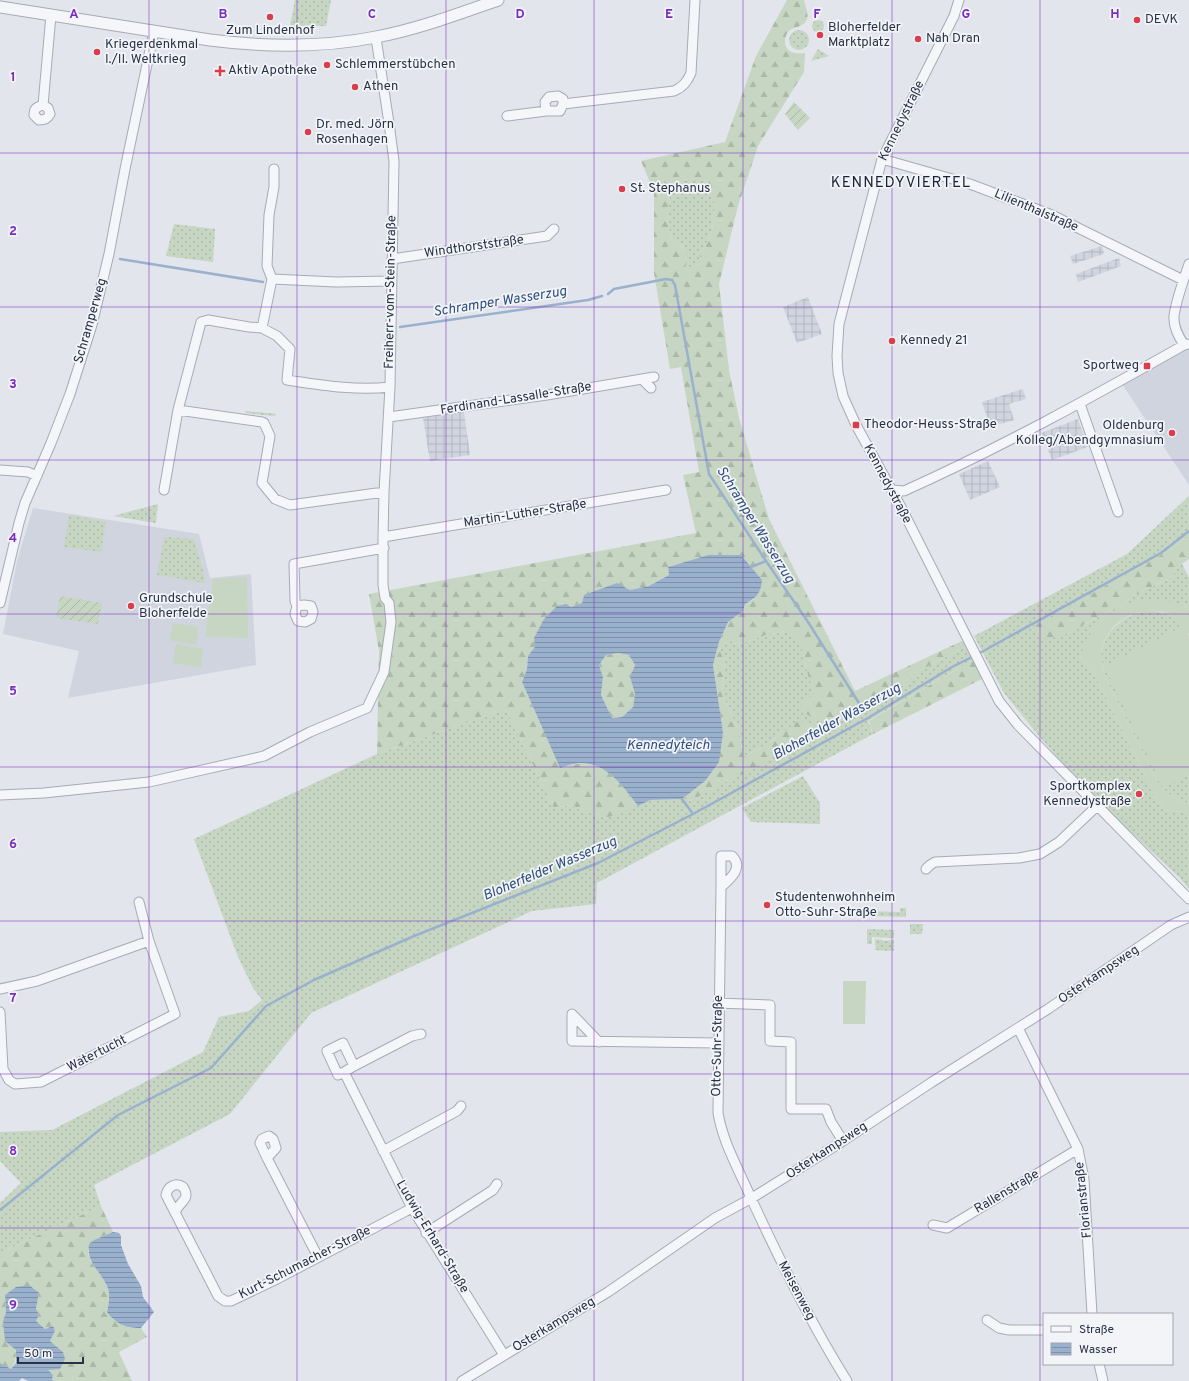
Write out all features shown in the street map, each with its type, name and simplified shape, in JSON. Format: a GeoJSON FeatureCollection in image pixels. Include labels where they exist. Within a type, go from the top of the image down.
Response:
{"type":"FeatureCollection","features":[{"type":"Feature","properties":{"kind":"street"},"geometry":{"type":"LineString","coordinates":[[0,7],[242,44],[285,46],[325,44],[376,38],[424,25],[498,0]]}},
{"type":"Feature","properties":{"kind":"street"},"geometry":{"type":"LineString","coordinates":[[564,104],[674,91],[683,87],[691,73],[695,0]]}},
{"type":"Feature","properties":{"kind":"street","name":"Kennedystraße"},"geometry":{"type":"LineString","coordinates":[[959,0],[954,16],[882,160],[839,324],[837,356],[838,373],[843,396],[863,439],[892,490],[999,701],[1018,725],[1189,899]]}},
{"type":"Feature","properties":{"kind":"street"},"geometry":{"type":"LineString","coordinates":[[43,105],[51,15]]}},
{"type":"Feature","properties":{"kind":"street","name":"Schramperweg"},"geometry":{"type":"LineString","coordinates":[[0,603],[25,503],[51,443],[92,325],[109,254],[154,31]]}},
{"type":"Feature","properties":{"kind":"street","name":"Freiherr-vom-Stein-Straße"},"geometry":{"type":"LineString","coordinates":[[0,794],[44,794],[149,782],[264,756],[310,732],[367,708],[384,672],[391,622],[389,603],[385,598],[383,585],[383,537],[390,387],[394,161],[376,38]]}},
{"type":"Feature","properties":{"kind":"street"},"geometry":{"type":"LineString","coordinates":[[546,112],[545,102],[549,97],[558,96],[563,100],[564,104]]}},
{"type":"Feature","properties":{"kind":"street"},"geometry":{"type":"LineString","coordinates":[[507,116],[560,111],[564,104]]}},
{"type":"Feature","properties":{"kind":"street","name":"Lilienthalstraße"},"geometry":{"type":"LineString","coordinates":[[882,160],[970,184],[1052,215],[1183,280]]}},
{"type":"Feature","properties":{"kind":"street"},"geometry":{"type":"LineString","coordinates":[[262,328],[272,279],[267,266],[269,214],[274,187],[274,169]]}},
{"type":"Feature","properties":{"kind":"street","name":"Windthorststraße"},"geometry":{"type":"LineString","coordinates":[[392,259],[547,236],[554,229]]}},
{"type":"Feature","properties":{"kind":"street"},"geometry":{"type":"LineString","coordinates":[[892,490],[904,491],[988,452],[1080,404],[1187,345],[1177,334],[1174,317],[1183,280],[1189,264]]}},
{"type":"Feature","properties":{"kind":"street"},"geometry":{"type":"LineString","coordinates":[[272,279],[336,282],[391,281]]}},
{"type":"Feature","properties":{"kind":"street"},"geometry":{"type":"LineString","coordinates":[[164,490],[178,410],[201,322],[208,320],[262,328],[277,336],[290,349],[288,380],[335,386],[378,388],[390,387]]}},
{"type":"Feature","properties":{"kind":"street","name":"Ferdinand-Lassalle-Straße"},"geometry":{"type":"LineString","coordinates":[[389,418],[654,377]]}},
{"type":"Feature","properties":{"kind":"street"},"geometry":{"type":"LineString","coordinates":[[642,379],[651,388]]}},
{"type":"Feature","properties":{"kind":"street"},"geometry":{"type":"LineString","coordinates":[[1080,404],[1118,512]]}},
{"type":"Feature","properties":{"kind":"street"},"geometry":{"type":"LineString","coordinates":[[178,410],[264,423],[270,436],[262,483],[275,499],[290,505],[384,492]]}},
{"type":"Feature","properties":{"kind":"street"},"geometry":{"type":"LineString","coordinates":[[0,470],[28,472],[37,476]]}},
{"type":"Feature","properties":{"kind":"street","name":"Martin-Luther-Straße"},"geometry":{"type":"LineString","coordinates":[[383,537],[666,490]]}},
{"type":"Feature","properties":{"kind":"street"},"geometry":{"type":"LineString","coordinates":[[297,606],[295,601],[294,564],[384,548]]}},
{"type":"Feature","properties":{"kind":"street"},"geometry":{"type":"LineString","coordinates":[[926,869],[935,862],[1019,858],[1040,854],[1059,842],[1097,806]]}},
{"type":"Feature","properties":{"kind":"street","name":"Otto-Suhr-Straße"},"geometry":{"type":"LineString","coordinates":[[721,887],[718,1003],[718,1113],[719,1123],[726,1143],[752,1198]]}},
{"type":"Feature","properties":{"kind":"street","name":"Watertucht"},"geometry":{"type":"LineString","coordinates":[[0,1012],[3,1069],[9,1080],[16,1084],[41,1082],[175,1014],[149,942],[139,902]]}},
{"type":"Feature","properties":{"kind":"street","name":"Osterkampsweg"},"geometry":{"type":"LineString","coordinates":[[462,1381],[608,1292],[715,1218],[752,1198],[843,1141],[932,1082],[1018,1028],[1171,925],[1189,917]]}},
{"type":"Feature","properties":{"kind":"street"},"geometry":{"type":"LineString","coordinates":[[0,989],[37,981],[149,942]]}},
{"type":"Feature","properties":{"kind":"street"},"geometry":{"type":"LineString","coordinates":[[718,1003],[770,1006],[770,1041],[791,1042],[791,1109],[826,1109],[831,1122],[843,1141]]}},
{"type":"Feature","properties":{"kind":"street","name":"Florianstraße"},"geometry":{"type":"LineString","coordinates":[[1018,1028],[1078,1149],[1084,1179],[1092,1313]]}},
{"type":"Feature","properties":{"kind":"street"},"geometry":{"type":"LineString","coordinates":[[344,1072],[412,1036],[421,1034]]}},
{"type":"Feature","properties":{"kind":"street"},"geometry":{"type":"LineString","coordinates":[[599,1042],[718,1043]]}},
{"type":"Feature","properties":{"kind":"street","name":"Ludwig-Erhard-Straße"},"geometry":{"type":"LineString","coordinates":[[354,1066],[343,1043],[327,1051],[338,1075],[344,1072],[426,1233],[504,1355]]}},
{"type":"Feature","properties":{"kind":"street"},"geometry":{"type":"LineString","coordinates":[[383,1151],[457,1111],[461,1106]]}},
{"type":"Feature","properties":{"kind":"street","name":"Rallenstraße"},"geometry":{"type":"LineString","coordinates":[[933,1225],[947,1228],[1078,1149]]}},
{"type":"Feature","properties":{"kind":"street"},"geometry":{"type":"LineString","coordinates":[[267,1158],[318,1257]]}},
{"type":"Feature","properties":{"kind":"street"},"geometry":{"type":"LineString","coordinates":[[426,1233],[493,1190],[497,1184]]}},
{"type":"Feature","properties":{"kind":"street","name":"Meisenweg"},"geometry":{"type":"LineString","coordinates":[[752,1198],[773,1246],[792,1284],[834,1362],[847,1381]]}},
{"type":"Feature","properties":{"kind":"street","name":"Kurt-Schumacher-Straße"},"geometry":{"type":"LineString","coordinates":[[175,1212],[218,1296],[225,1301],[231,1301],[277,1279],[412,1208]]}},
{"type":"Feature","properties":{"kind":"street"},"geometry":{"type":"LineString","coordinates":[[987,1320],[999,1328],[1008,1330],[1043,1330]]}},
{"type":"Feature","properties":{"kind":"street"},"geometry":{"type":"LineString","coordinates":[[1100,1365],[1102,1381]]}},
{"type":"Feature","properties":{"kind":"shaded area"},"geometry":{"type":"Polygon","coordinates":[[[1102,246],[1104,254],[1073,264],[1070,256],[1102,246]]]}},
{"type":"Feature","properties":{"kind":"shaded area"},"geometry":{"type":"Polygon","coordinates":[[[1119,258],[1121,266],[1078,282],[1076,274],[1119,258]]]}},
{"type":"Feature","properties":{"kind":"shaded area"},"geometry":{"type":"Polygon","coordinates":[[[808,297],[822,334],[797,343],[783,307],[808,297]]]}},
{"type":"Feature","properties":{"kind":"shaded area","name":"Oldenburg Kolleg/Abendgymnasium"},"geometry":{"type":"Polygon","coordinates":[[[1189,344],[1189,485],[1120,381],[1189,344]]]}},
{"type":"Feature","properties":{"kind":"shaded area"},"geometry":{"type":"Polygon","coordinates":[[[1023,389],[1026,399],[1009,404],[1014,420],[990,427],[982,402],[1023,389]]]}},
{"type":"Feature","properties":{"kind":"shaded area"},"geometry":{"type":"Polygon","coordinates":[[[464,412],[470,455],[430,461],[423,418],[464,412]]]}},
{"type":"Feature","properties":{"kind":"shaded area"},"geometry":{"type":"Polygon","coordinates":[[[1078,419],[1088,447],[1052,460],[1041,433],[1078,419]]]}},
{"type":"Feature","properties":{"kind":"shaded area"},"geometry":{"type":"Polygon","coordinates":[[[988,461],[1000,487],[970,500],[959,474],[988,461]]]}},
{"type":"Feature","properties":{"kind":"shaded area","name":"Grundschule Bloherfelde"},"geometry":{"type":"Polygon","coordinates":[[[33,508],[199,534],[210,578],[251,574],[256,665],[68,698],[79,651],[3,634],[17,561],[33,508]]]}},
{"type":"Feature","properties":{"kind":"green space"},"geometry":{"type":"Polygon","coordinates":[[[295,0],[331,0],[326,26],[290,26],[295,0]]]}},
{"type":"Feature","properties":{"kind":"green space"},"geometry":{"type":"Polygon","coordinates":[[[787,0],[804,0],[807,13],[806,21],[802,25],[788,32],[785,45],[791,52],[805,53],[804,72],[758,146],[738,206],[719,284],[729,370],[739,418],[769,519],[855,691],[964,640],[967,646],[915,673],[901,687],[827,729],[799,709],[801,703],[814,694],[805,665],[800,640],[786,631],[766,635],[738,644],[719,642],[728,622],[743,611],[745,604],[754,599],[741,555],[708,555],[668,567],[669,575],[649,586],[630,590],[584,595],[582,603],[571,607],[528,656],[527,669],[522,682],[560,768],[574,764],[596,766],[606,771],[614,778],[638,806],[606,818],[571,805],[554,808],[506,709],[377,754],[379,651],[369,594],[696,533],[683,475],[699,472],[681,367],[670,369],[654,273],[654,192],[641,161],[725,142],[756,56],[787,0]],[[696,178],[682,180],[670,196],[667,220],[672,240],[686,251],[687,258],[685,269],[702,264],[700,252],[704,248],[712,231],[715,206],[713,190],[708,182],[696,178]]]}},
{"type":"Feature","properties":{"kind":"green space"},"geometry":{"type":"Polygon","coordinates":[[[816,20],[820,20],[824,26],[820,32],[816,32],[812,28],[812,24],[816,20]]]}},
{"type":"Feature","properties":{"kind":"green space"},"geometry":{"type":"Polygon","coordinates":[[[799,30],[806,33],[809,40],[806,47],[799,50],[792,47],[789,40],[792,33],[799,30]]]}},
{"type":"Feature","properties":{"kind":"green space"},"geometry":{"type":"Polygon","coordinates":[[[818,49],[829,56],[811,61],[818,49]]]}},
{"type":"Feature","properties":{"kind":"green space"},"geometry":{"type":"Polygon","coordinates":[[[794,102],[810,118],[798,130],[785,114],[794,102]]]}},
{"type":"Feature","properties":{"kind":"green space"},"geometry":{"type":"Polygon","coordinates":[[[696,178],[708,182],[713,190],[715,206],[712,231],[704,248],[700,252],[702,264],[685,269],[687,260],[684,248],[672,240],[667,220],[670,196],[682,180],[696,178]]]}},
{"type":"Feature","properties":{"kind":"green space"},"geometry":{"type":"Polygon","coordinates":[[[174,224],[215,229],[213,262],[166,256],[174,224]]]}},
{"type":"Feature","properties":{"kind":"green space"},"geometry":{"type":"Polygon","coordinates":[[[246,411],[277,414],[274,416],[245,413],[246,411]]]}},
{"type":"Feature","properties":{"kind":"green space"},"geometry":{"type":"Polygon","coordinates":[[[1189,496],[1189,536],[1163,554],[1066,634],[1123,604],[1134,595],[1172,577],[1180,564],[1189,559],[1182,564],[1189,577],[1189,610],[1184,606],[1120,607],[1080,657],[1095,675],[1153,793],[1164,810],[1189,813],[1189,889],[1179,877],[1110,813],[1074,776],[1039,736],[1004,693],[974,636],[1127,554],[1189,496]]]}},
{"type":"Feature","properties":{"kind":"green space"},"geometry":{"type":"Polygon","coordinates":[[[158,504],[156,523],[113,516],[158,504]]]}},
{"type":"Feature","properties":{"kind":"green space"},"geometry":{"type":"Polygon","coordinates":[[[69,515],[106,522],[101,552],[64,547],[69,515]]]}},
{"type":"Feature","properties":{"kind":"green space"},"geometry":{"type":"Polygon","coordinates":[[[1189,536],[1189,559],[1180,564],[1172,577],[1134,595],[1123,604],[1066,634],[1048,639],[1036,635],[1032,627],[1163,554],[1189,536]]]}},
{"type":"Feature","properties":{"kind":"green space"},"geometry":{"type":"Polygon","coordinates":[[[164,537],[194,539],[205,578],[204,583],[157,575],[164,537]]]}},
{"type":"Feature","properties":{"kind":"green space"},"geometry":{"type":"Polygon","coordinates":[[[247,577],[248,638],[205,637],[213,579],[247,577]]]}},
{"type":"Feature","properties":{"kind":"green space"},"geometry":{"type":"Polygon","coordinates":[[[60,596],[102,603],[98,624],[56,618],[60,596]]]}},
{"type":"Feature","properties":{"kind":"green space"},"geometry":{"type":"Polygon","coordinates":[[[1145,599],[1174,602],[1189,610],[1189,634],[1179,621],[1166,613],[1152,611],[1137,613],[1123,619],[1112,629],[1104,642],[1101,658],[1102,663],[1106,679],[1157,781],[1163,789],[1171,795],[1179,800],[1189,803],[1189,813],[1164,810],[1153,793],[1095,675],[1080,657],[1090,634],[1100,621],[1113,611],[1133,602],[1145,599]]]}},
{"type":"Feature","properties":{"kind":"green space"},"geometry":{"type":"Polygon","coordinates":[[[1147,610],[1160,612],[1174,617],[1185,625],[1188,631],[1189,638],[1183,627],[1163,787],[1189,775],[1189,803],[1179,800],[1171,795],[1163,789],[1157,781],[1106,679],[1102,666],[1102,649],[1105,640],[1115,626],[1138,612],[1147,610]]]}},
{"type":"Feature","properties":{"kind":"green space"},"geometry":{"type":"Polygon","coordinates":[[[173,623],[199,627],[196,645],[170,640],[173,623]]]}},
{"type":"Feature","properties":{"kind":"green space"},"geometry":{"type":"Polygon","coordinates":[[[1183,626],[1189,638],[1189,775],[1163,788],[1104,666],[1183,626]]]}},
{"type":"Feature","properties":{"kind":"green space"},"geometry":{"type":"Polygon","coordinates":[[[786,631],[801,640],[805,665],[815,694],[801,703],[813,717],[827,729],[901,687],[915,673],[967,646],[974,659],[868,721],[873,734],[597,883],[596,904],[532,911],[311,1013],[230,1114],[94,1185],[101,1206],[0,1253],[0,1203],[21,1183],[0,1161],[0,1132],[52,1130],[203,1052],[219,1017],[249,1011],[262,1000],[253,988],[238,957],[194,839],[377,754],[506,709],[554,808],[571,805],[606,818],[649,800],[682,799],[685,796],[691,801],[798,721],[764,746],[743,757],[739,731],[722,694],[725,662],[718,647],[719,642],[738,644],[766,635],[786,631]]]}},
{"type":"Feature","properties":{"kind":"green space"},"geometry":{"type":"Polygon","coordinates":[[[176,644],[203,649],[201,668],[173,663],[176,644]]]}},
{"type":"Feature","properties":{"kind":"green space"},"geometry":{"type":"Polygon","coordinates":[[[718,647],[725,662],[722,694],[739,731],[743,757],[764,746],[798,721],[812,723],[822,732],[690,801],[685,796],[705,781],[723,732],[713,665],[718,647]]]}},
{"type":"Feature","properties":{"kind":"green space"},"geometry":{"type":"Polygon","coordinates":[[[618,653],[629,655],[635,665],[630,677],[635,694],[633,707],[622,717],[612,718],[601,695],[603,677],[599,665],[606,655],[618,653]]]}},
{"type":"Feature","properties":{"kind":"green space"},"geometry":{"type":"Polygon","coordinates":[[[974,659],[984,678],[873,734],[869,721],[974,659]]]}},
{"type":"Feature","properties":{"kind":"green space"},"geometry":{"type":"Polygon","coordinates":[[[803,776],[820,803],[820,824],[751,822],[742,808],[803,776]]]}},
{"type":"Feature","properties":{"kind":"green space"},"geometry":{"type":"Polygon","coordinates":[[[900,908],[906,908],[906,917],[867,916],[867,911],[900,912],[900,908]]]}},
{"type":"Feature","properties":{"kind":"green space"},"geometry":{"type":"Polygon","coordinates":[[[910,924],[923,924],[922,934],[910,934],[910,924]]]}},
{"type":"Feature","properties":{"kind":"green space"},"geometry":{"type":"Polygon","coordinates":[[[867,929],[894,930],[894,938],[872,937],[872,944],[867,944],[867,929]]]}},
{"type":"Feature","properties":{"kind":"green space"},"geometry":{"type":"Polygon","coordinates":[[[875,939],[883,941],[894,940],[894,951],[875,950],[875,939]]]}},
{"type":"Feature","properties":{"kind":"green space"},"geometry":{"type":"Polygon","coordinates":[[[843,981],[866,981],[865,1024],[843,1024],[843,981]]]}},
{"type":"Feature","properties":{"kind":"green space"},"geometry":{"type":"Polygon","coordinates":[[[101,1206],[113,1232],[93,1241],[88,1248],[88,1253],[93,1264],[108,1287],[109,1298],[107,1312],[130,1328],[141,1328],[147,1337],[119,1352],[132,1381],[54,1381],[47,1370],[63,1352],[50,1341],[55,1332],[52,1326],[45,1329],[36,1321],[39,1315],[36,1310],[39,1293],[5,1295],[6,1312],[3,1321],[12,1339],[16,1351],[16,1357],[11,1369],[0,1363],[0,1253],[101,1206]]]}},
{"type":"Feature","properties":{"kind":"water","name":"Kennedyteich"},"geometry":{"type":"Polygon","coordinates":[[[708,555],[741,555],[762,580],[757,595],[745,604],[743,611],[728,622],[719,642],[713,665],[723,732],[719,762],[705,781],[682,799],[650,800],[638,806],[615,778],[596,766],[585,763],[573,764],[560,768],[522,682],[527,669],[528,656],[535,647],[534,638],[544,619],[557,606],[566,604],[571,607],[582,603],[584,595],[617,583],[630,590],[649,586],[669,575],[668,567],[708,555]],[[618,653],[606,655],[599,665],[603,677],[601,695],[612,718],[622,717],[633,707],[635,694],[630,677],[635,665],[629,655],[618,653]]]}},
{"type":"Feature","properties":{"kind":"water"},"geometry":{"type":"Polygon","coordinates":[[[113,1232],[119,1233],[121,1236],[121,1245],[128,1264],[141,1286],[143,1297],[154,1312],[141,1328],[125,1326],[114,1320],[107,1312],[109,1298],[108,1287],[89,1255],[89,1244],[94,1240],[113,1232]]]}},
{"type":"Feature","properties":{"kind":"water"},"geometry":{"type":"Polygon","coordinates":[[[29,1285],[39,1293],[36,1309],[39,1315],[36,1321],[45,1329],[53,1326],[55,1331],[50,1341],[63,1352],[65,1359],[60,1369],[48,1370],[53,1375],[52,1379],[54,1381],[28,1381],[22,1378],[19,1381],[0,1381],[0,1363],[11,1369],[16,1363],[16,1350],[5,1341],[3,1321],[6,1312],[5,1295],[16,1287],[29,1285]]]}},
{"type":"Feature","properties":{"kind":"waterway"},"geometry":{"type":"LineString","coordinates":[[120,259],[263,282]]}},
{"type":"Feature","properties":{"kind":"waterway","name":"Schramper Wasserzug"},"geometry":{"type":"LineString","coordinates":[[608,294],[614,289],[666,279],[672,280],[675,285],[709,474],[808,622],[862,708]]}},
{"type":"Feature","properties":{"kind":"waterway","name":"Schramper Wasserzug"},"geometry":{"type":"LineString","coordinates":[[400,327],[588,300],[602,296]]}},
{"type":"Feature","properties":{"kind":"waterway","name":"Bloherfelder Wasserzug"},"geometry":{"type":"LineString","coordinates":[[978,654],[1161,553],[1189,531]]}},
{"type":"Feature","properties":{"kind":"waterway"},"geometry":{"type":"LineString","coordinates":[[751,567],[766,561]]}},
{"type":"Feature","properties":{"kind":"waterway","name":"Bloherfelder Wasserzug"},"geometry":{"type":"LineString","coordinates":[[0,1210],[118,1115],[211,1068],[266,1006],[314,980],[414,936],[598,863],[693,814],[868,718],[952,667],[974,656]]}},
{"type":"Feature","properties":{"kind":"waterway"},"geometry":{"type":"LineString","coordinates":[[682,799],[693,814]]}},
{"type":"Feature","properties":{"kind":"place","name":"Zum Lindenhof"},"geometry":{"type":"Point","coordinates":[270,17]}},
{"type":"Feature","properties":{"kind":"place","name":"DEVK"},"geometry":{"type":"Point","coordinates":[1137,20]}},
{"type":"Feature","properties":{"kind":"place","name":"Bloherfelder Marktplatz"},"geometry":{"type":"Point","coordinates":[820,35]}},
{"type":"Feature","properties":{"kind":"place","name":"Nah Dran"},"geometry":{"type":"Point","coordinates":[918,39]}},
{"type":"Feature","properties":{"kind":"place","name":"Kriegerdenkmal I./II. Weltkrieg"},"geometry":{"type":"Point","coordinates":[97,52]}},
{"type":"Feature","properties":{"kind":"place","name":"Schlemmerstübchen"},"geometry":{"type":"Point","coordinates":[327,65]}},
{"type":"Feature","properties":{"kind":"place","name":"Aktiv Apotheke"},"geometry":{"type":"Point","coordinates":[220,71]}},
{"type":"Feature","properties":{"kind":"place","name":"Athen"},"geometry":{"type":"Point","coordinates":[355,87]}},
{"type":"Feature","properties":{"kind":"place","name":"Dr. med. Jörn Rosenhagen"},"geometry":{"type":"Point","coordinates":[308,132]}},
{"type":"Feature","properties":{"kind":"place","name":"St. Stephanus"},"geometry":{"type":"Point","coordinates":[622,189]}},
{"type":"Feature","properties":{"kind":"place","name":"Kennedy 21"},"geometry":{"type":"Point","coordinates":[892,341]}},
{"type":"Feature","properties":{"kind":"place","name":"Sportweg"},"geometry":{"type":"Point","coordinates":[1147,366]}},
{"type":"Feature","properties":{"kind":"place","name":"Theodor-Heuss-Straße"},"geometry":{"type":"Point","coordinates":[856,425]}},
{"type":"Feature","properties":{"kind":"place","name":"Oldenburg Kolleg/Abendgymnasium"},"geometry":{"type":"Point","coordinates":[1172,433]}},
{"type":"Feature","properties":{"kind":"place","name":"Grundschule Bloherfelde"},"geometry":{"type":"Point","coordinates":[131,606]}},
{"type":"Feature","properties":{"kind":"place","name":"Sportkomplex Kennedystraße"},"geometry":{"type":"Point","coordinates":[1139,794]}},
{"type":"Feature","properties":{"kind":"place","name":"Studentenwohnheim Otto-Suhr-Straße"},"geometry":{"type":"Point","coordinates":[767,905]}},
{"type":"Feature","properties":{"kind":"district","name":"KENNEDYVIERTEL"},"geometry":{"type":"Point","coordinates":[901,183]}}]}
